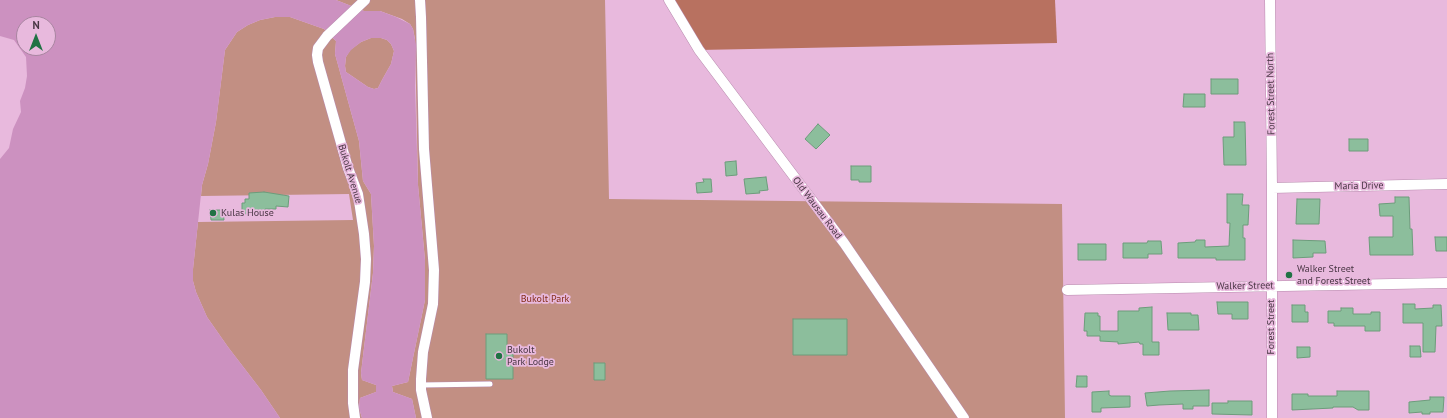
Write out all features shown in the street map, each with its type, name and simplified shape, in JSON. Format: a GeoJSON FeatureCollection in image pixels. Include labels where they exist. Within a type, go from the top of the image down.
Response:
{"type":"FeatureCollection","features":[{"type":"Feature","properties":{"kind":"street","name":"Bukolt Avenue"},"geometry":{"type":"LineString","coordinates":[[355,418],[353,403],[353,370],[365,282],[366,259],[364,234],[358,194],[348,168],[318,62],[318,48],[327,36],[365,0]]}},
{"type":"Feature","properties":{"kind":"street"},"geometry":{"type":"LineString","coordinates":[[420,0],[424,149],[434,270],[433,304],[423,352],[421,385],[427,418]]}},
{"type":"Feature","properties":{"kind":"street","name":"Old Wausau Road"},"geometry":{"type":"LineString","coordinates":[[669,0],[699,50],[844,243],[964,418]]}},
{"type":"Feature","properties":{"kind":"street","name":"Forest Street North"},"geometry":{"type":"LineString","coordinates":[[1270,0],[1272,188]]}},
{"type":"Feature","properties":{"kind":"street","name":"Maria Drive"},"geometry":{"type":"LineString","coordinates":[[1272,188],[1447,184]]}},
{"type":"Feature","properties":{"kind":"street","name":"Forest Street"},"geometry":{"type":"LineString","coordinates":[[1272,188],[1272,418]]}},
{"type":"Feature","properties":{"kind":"street","name":"Walker Street"},"geometry":{"type":"LineString","coordinates":[[1067,290],[1447,283]]}},
{"type":"Feature","properties":{"kind":"lane"},"geometry":{"type":"LineString","coordinates":[[421,385],[490,384]]}},
{"type":"Feature","properties":{"kind":"green space","name":"Bukolt Park"},"geometry":{"type":"Polygon","coordinates":[[[336,0],[605,0],[609,199],[1062,204],[1065,418],[416,418],[412,399],[393,392],[392,386],[408,382],[425,300],[425,260],[418,185],[415,39],[413,29],[410,24],[402,19],[380,11],[364,11],[336,0]]]}},
{"type":"Feature","properties":{"kind":"green space"},"geometry":{"type":"Polygon","coordinates":[[[275,17],[290,17],[324,29],[336,41],[335,54],[359,141],[363,181],[371,194],[374,246],[373,273],[361,373],[362,380],[376,385],[376,392],[360,398],[359,408],[362,418],[280,418],[207,317],[193,281],[198,222],[353,220],[349,194],[201,196],[202,185],[208,164],[216,122],[225,50],[237,32],[260,20],[275,17]]]}},
{"type":"Feature","properties":{"kind":"green space"},"geometry":{"type":"Polygon","coordinates":[[[371,38],[381,38],[387,40],[391,44],[394,51],[391,64],[378,88],[374,89],[368,87],[346,72],[345,66],[346,57],[350,50],[361,42],[371,38]]]}},
{"type":"Feature","properties":{"kind":"shaded area"},"geometry":{"type":"Polygon","coordinates":[[[0,0],[336,0],[364,11],[380,11],[410,24],[413,29],[416,45],[415,85],[418,185],[425,260],[425,300],[408,382],[392,386],[393,392],[412,399],[416,418],[362,418],[359,408],[360,398],[376,392],[376,385],[362,380],[361,373],[373,273],[374,246],[371,194],[363,181],[359,141],[335,54],[336,41],[324,29],[290,17],[275,17],[260,20],[237,32],[225,50],[216,122],[208,164],[202,185],[193,281],[207,317],[280,418],[0,418],[0,159],[9,148],[13,129],[21,112],[20,101],[25,88],[27,76],[25,56],[56,56],[56,16],[16,16],[16,43],[14,40],[0,36],[0,0]],[[371,38],[361,42],[351,50],[346,57],[346,72],[368,87],[374,89],[378,88],[391,64],[394,51],[391,44],[387,40],[381,38],[371,38]]]}},
{"type":"Feature","properties":{"kind":"shaded area"},"geometry":{"type":"Polygon","coordinates":[[[672,0],[1055,0],[1057,43],[699,50],[672,0]]]}},
{"type":"Feature","properties":{"kind":"building"},"geometry":{"type":"Polygon","coordinates":[[[1211,79],[1238,79],[1238,94],[1211,94],[1211,79]]]}},
{"type":"Feature","properties":{"kind":"building"},"geometry":{"type":"Polygon","coordinates":[[[1184,94],[1205,94],[1205,107],[1183,107],[1184,94]]]}},
{"type":"Feature","properties":{"kind":"building"},"geometry":{"type":"Polygon","coordinates":[[[1234,122],[1245,122],[1246,165],[1224,165],[1223,137],[1234,137],[1234,122]]]}},
{"type":"Feature","properties":{"kind":"building"},"geometry":{"type":"Polygon","coordinates":[[[818,124],[830,135],[816,149],[805,139],[818,124]]]}},
{"type":"Feature","properties":{"kind":"building"},"geometry":{"type":"Polygon","coordinates":[[[1349,139],[1368,139],[1368,151],[1349,151],[1349,139]]]}},
{"type":"Feature","properties":{"kind":"building"},"geometry":{"type":"Polygon","coordinates":[[[736,161],[737,175],[726,176],[725,162],[736,161]]]}},
{"type":"Feature","properties":{"kind":"building"},"geometry":{"type":"Polygon","coordinates":[[[851,166],[871,166],[871,182],[851,180],[851,166]]]}},
{"type":"Feature","properties":{"kind":"building"},"geometry":{"type":"Polygon","coordinates":[[[766,177],[768,190],[759,191],[760,193],[746,194],[744,179],[766,177]]]}},
{"type":"Feature","properties":{"kind":"building"},"geometry":{"type":"Polygon","coordinates":[[[703,179],[711,179],[712,192],[697,193],[696,183],[704,182],[703,179]]]}},
{"type":"Feature","properties":{"kind":"building"},"geometry":{"type":"Polygon","coordinates":[[[264,192],[289,196],[288,207],[276,206],[276,209],[265,209],[265,213],[242,214],[242,203],[245,203],[245,199],[249,199],[249,193],[264,192]]]}},
{"type":"Feature","properties":{"kind":"building"},"geometry":{"type":"Polygon","coordinates":[[[1227,194],[1243,194],[1242,205],[1249,205],[1248,225],[1243,225],[1243,238],[1245,238],[1245,260],[1178,258],[1178,243],[1205,240],[1205,247],[1229,246],[1230,223],[1227,223],[1227,194]]]}},
{"type":"Feature","properties":{"kind":"building"},"geometry":{"type":"Polygon","coordinates":[[[1395,197],[1409,197],[1410,229],[1412,229],[1413,255],[1370,255],[1369,237],[1393,237],[1393,216],[1380,216],[1379,204],[1395,203],[1395,197]]]}},
{"type":"Feature","properties":{"kind":"building"},"geometry":{"type":"Polygon","coordinates":[[[1297,199],[1320,199],[1319,224],[1296,224],[1297,199]]]}},
{"type":"Feature","properties":{"kind":"building","name":"Kulas House"},"geometry":{"type":"Polygon","coordinates":[[[210,210],[223,210],[224,220],[211,220],[210,210]]]}},
{"type":"Feature","properties":{"kind":"building"},"geometry":{"type":"Polygon","coordinates":[[[1435,237],[1447,237],[1447,251],[1436,251],[1435,237]]]}},
{"type":"Feature","properties":{"kind":"building"},"geometry":{"type":"Polygon","coordinates":[[[1293,240],[1325,241],[1326,253],[1313,253],[1313,257],[1293,258],[1293,240]]]}},
{"type":"Feature","properties":{"kind":"building"},"geometry":{"type":"Polygon","coordinates":[[[1148,241],[1161,241],[1162,254],[1148,254],[1148,258],[1123,258],[1123,243],[1147,243],[1148,241]]]}},
{"type":"Feature","properties":{"kind":"building"},"geometry":{"type":"Polygon","coordinates":[[[1078,244],[1106,244],[1106,260],[1078,260],[1078,244]]]}},
{"type":"Feature","properties":{"kind":"building"},"geometry":{"type":"Polygon","coordinates":[[[1217,302],[1248,302],[1248,319],[1232,319],[1232,314],[1218,314],[1217,302]]]}},
{"type":"Feature","properties":{"kind":"building"},"geometry":{"type":"Polygon","coordinates":[[[1403,304],[1415,304],[1415,309],[1433,308],[1433,305],[1441,305],[1442,326],[1436,326],[1435,352],[1423,352],[1423,323],[1403,323],[1403,304]]]}},
{"type":"Feature","properties":{"kind":"building"},"geometry":{"type":"Polygon","coordinates":[[[1292,305],[1305,305],[1305,312],[1308,312],[1308,322],[1292,322],[1292,305]]]}},
{"type":"Feature","properties":{"kind":"building"},"geometry":{"type":"Polygon","coordinates":[[[1152,307],[1152,342],[1159,342],[1159,355],[1143,355],[1143,344],[1140,344],[1139,342],[1118,344],[1118,342],[1100,341],[1100,336],[1087,336],[1087,331],[1084,331],[1085,313],[1098,313],[1098,316],[1100,316],[1100,331],[1118,331],[1118,311],[1139,311],[1139,308],[1152,307]]]}},
{"type":"Feature","properties":{"kind":"building"},"geometry":{"type":"Polygon","coordinates":[[[1341,308],[1353,308],[1353,314],[1371,314],[1371,312],[1380,312],[1380,331],[1365,331],[1365,326],[1334,326],[1334,323],[1328,323],[1328,311],[1341,311],[1341,308]]]}},
{"type":"Feature","properties":{"kind":"building"},"geometry":{"type":"Polygon","coordinates":[[[1167,313],[1191,313],[1191,315],[1198,315],[1199,330],[1168,330],[1167,313]]]}},
{"type":"Feature","properties":{"kind":"building"},"geometry":{"type":"Polygon","coordinates":[[[793,319],[847,319],[847,355],[793,355],[793,319]]]}},
{"type":"Feature","properties":{"kind":"building","name":"Bukolt Park Lodge"},"geometry":{"type":"Polygon","coordinates":[[[486,334],[507,334],[507,347],[513,347],[513,379],[486,379],[486,334]]]}},
{"type":"Feature","properties":{"kind":"building"},"geometry":{"type":"Polygon","coordinates":[[[1410,346],[1420,346],[1421,357],[1410,357],[1410,346]]]}},
{"type":"Feature","properties":{"kind":"building"},"geometry":{"type":"Polygon","coordinates":[[[1297,347],[1310,347],[1310,357],[1297,358],[1297,347]]]}},
{"type":"Feature","properties":{"kind":"building"},"geometry":{"type":"Polygon","coordinates":[[[594,363],[605,363],[605,380],[594,380],[594,363]]]}},
{"type":"Feature","properties":{"kind":"building"},"geometry":{"type":"Polygon","coordinates":[[[1077,376],[1087,376],[1087,387],[1076,387],[1077,376]]]}},
{"type":"Feature","properties":{"kind":"building"},"geometry":{"type":"Polygon","coordinates":[[[1209,390],[1209,406],[1193,406],[1193,409],[1183,409],[1183,404],[1147,406],[1145,393],[1170,391],[1209,390]]]}},
{"type":"Feature","properties":{"kind":"building"},"geometry":{"type":"Polygon","coordinates":[[[1109,391],[1109,395],[1111,396],[1130,396],[1130,407],[1101,408],[1101,412],[1092,412],[1092,392],[1109,391]]]}},
{"type":"Feature","properties":{"kind":"building"},"geometry":{"type":"Polygon","coordinates":[[[1337,391],[1369,391],[1369,410],[1358,410],[1353,407],[1333,407],[1292,410],[1292,394],[1308,394],[1308,396],[1337,396],[1337,391]]]}},
{"type":"Feature","properties":{"kind":"building"},"geometry":{"type":"Polygon","coordinates":[[[1430,397],[1444,397],[1443,412],[1430,412],[1430,414],[1422,414],[1422,412],[1409,413],[1409,402],[1430,400],[1430,397]]]}},
{"type":"Feature","properties":{"kind":"building"},"geometry":{"type":"Polygon","coordinates":[[[1228,401],[1252,401],[1252,415],[1212,414],[1212,403],[1228,403],[1228,401]]]}},
{"type":"Feature","properties":{"kind":"place","name":"Kulas House"},"geometry":{"type":"Point","coordinates":[213,213]}},
{"type":"Feature","properties":{"kind":"place","name":"Walker Street and Forest Street"},"geometry":{"type":"Point","coordinates":[1289,275]}},
{"type":"Feature","properties":{"kind":"place","name":"Bukolt Park Lodge"},"geometry":{"type":"Point","coordinates":[499,356]}}]}
